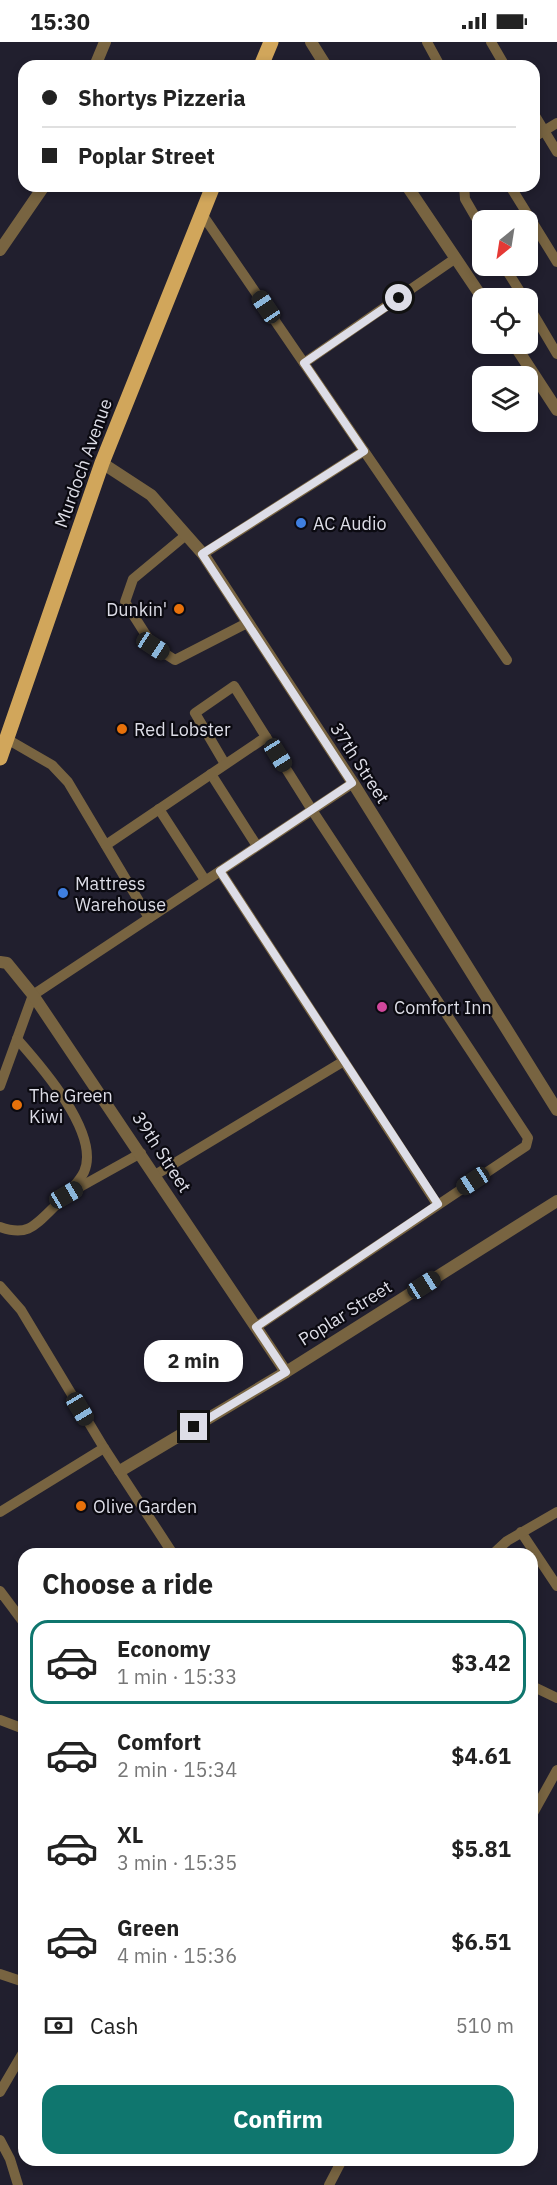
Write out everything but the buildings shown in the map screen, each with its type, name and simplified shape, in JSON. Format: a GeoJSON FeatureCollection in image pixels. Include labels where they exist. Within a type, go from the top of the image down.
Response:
{"type":"FeatureCollection","features":[{"type":"Feature","properties":{"kind":"main road"},"geometry":{"type":"LineString","coordinates":[[264,60],[271,42]]}},
{"type":"Feature","properties":{"kind":"main road","name":"Murdoch Avenue"},"geometry":{"type":"LineString","coordinates":[[0,758],[102,463],[211,192]]}},
{"type":"Feature","properties":{"kind":"street"},"geometry":{"type":"LineString","coordinates":[[98,60],[105,42]]}},
{"type":"Feature","properties":{"kind":"street"},"geometry":{"type":"LineString","coordinates":[[311,42],[322,60]]}},
{"type":"Feature","properties":{"kind":"street"},"geometry":{"type":"LineString","coordinates":[[0,250],[40,192]]}},
{"type":"Feature","properties":{"kind":"street"},"geometry":{"type":"LineString","coordinates":[[411,192],[476,288]]}},
{"type":"Feature","properties":{"kind":"street"},"geometry":{"type":"LineString","coordinates":[[521,354],[557,410]]}},
{"type":"Feature","properties":{"kind":"street","name":"37th Street"},"geometry":{"type":"LineString","coordinates":[[102,463],[151,495],[202,554],[352,783],[557,1110]]}},
{"type":"Feature","properties":{"kind":"street","name":"39th Street"},"geometry":{"type":"LineString","coordinates":[[0,962],[7,963],[33,994],[286,1372]]}},
{"type":"Feature","properties":{"kind":"street","name":"Poplar Street"},"geometry":{"type":"LineString","coordinates":[[120,1471],[286,1372],[557,1201]]}},
{"type":"Feature","properties":{"kind":"lane"},"geometry":{"type":"LineString","coordinates":[[427,42],[437,60]]}},
{"type":"Feature","properties":{"kind":"lane"},"geometry":{"type":"LineString","coordinates":[[491,42],[502,60]]}},
{"type":"Feature","properties":{"kind":"lane"},"geometry":{"type":"LineString","coordinates":[[540,133],[557,123]]}},
{"type":"Feature","properties":{"kind":"lane"},"geometry":{"type":"LineString","coordinates":[[540,124],[557,152]]}},
{"type":"Feature","properties":{"kind":"lane"},"geometry":{"type":"LineString","coordinates":[[464,192],[465,199],[472,211]]}},
{"type":"Feature","properties":{"kind":"lane"},"geometry":{"type":"LineString","coordinates":[[514,192],[557,262]]}},
{"type":"Feature","properties":{"kind":"lane"},"geometry":{"type":"LineString","coordinates":[[202,214],[507,660]]}},
{"type":"Feature","properties":{"kind":"lane"},"geometry":{"type":"LineString","coordinates":[[304,363],[456,258]]}},
{"type":"Feature","properties":{"kind":"lane"},"geometry":{"type":"LineString","coordinates":[[538,322],[557,354]]}},
{"type":"Feature","properties":{"kind":"lane"},"geometry":{"type":"LineString","coordinates":[[202,554],[364,451]]}},
{"type":"Feature","properties":{"kind":"lane"},"geometry":{"type":"LineString","coordinates":[[186,535],[133,579],[125,602],[153,646],[175,660],[247,622]]}},
{"type":"Feature","properties":{"kind":"lane"},"geometry":{"type":"LineString","coordinates":[[225,765],[195,713],[234,686],[312,810],[528,1138],[526,1146],[256,1327]]}},
{"type":"Feature","properties":{"kind":"lane"},"geometry":{"type":"LineString","coordinates":[[106,845],[266,737]]}},
{"type":"Feature","properties":{"kind":"lane"},"geometry":{"type":"LineString","coordinates":[[7,739],[52,765],[68,782],[149,918]]}},
{"type":"Feature","properties":{"kind":"lane"},"geometry":{"type":"LineString","coordinates":[[211,774],[257,846]]}},
{"type":"Feature","properties":{"kind":"lane"},"geometry":{"type":"LineString","coordinates":[[0,1086],[33,994],[352,783]]}},
{"type":"Feature","properties":{"kind":"lane"},"geometry":{"type":"LineString","coordinates":[[159,809],[206,880]]}},
{"type":"Feature","properties":{"kind":"lane"},"geometry":{"type":"LineString","coordinates":[[220,871],[438,1204]]}},
{"type":"Feature","properties":{"kind":"lane"},"geometry":{"type":"LineString","coordinates":[[0,1227],[16,1233],[26,1231],[66,1195],[84,1171],[86,1141],[51,1077],[17,1039]]}},
{"type":"Feature","properties":{"kind":"lane"},"geometry":{"type":"LineString","coordinates":[[156,1175],[344,1061]]}},
{"type":"Feature","properties":{"kind":"lane"},"geometry":{"type":"LineString","coordinates":[[66,1195],[141,1153]]}},
{"type":"Feature","properties":{"kind":"lane"},"geometry":{"type":"LineString","coordinates":[[0,1286],[21,1310],[104,1448],[169,1548]]}},
{"type":"Feature","properties":{"kind":"lane"},"geometry":{"type":"LineString","coordinates":[[0,1512],[104,1448]]}},
{"type":"Feature","properties":{"kind":"lane"},"geometry":{"type":"LineString","coordinates":[[501,1548],[521,1532],[557,1512]]}},
{"type":"Feature","properties":{"kind":"lane"},"geometry":{"type":"LineString","coordinates":[[521,1532],[532,1548]]}},
{"type":"Feature","properties":{"kind":"lane"},"geometry":{"type":"LineString","coordinates":[[538,1558],[557,1586]]}},
{"type":"Feature","properties":{"kind":"lane"},"geometry":{"type":"LineString","coordinates":[[0,1591],[18,1615]]}},
{"type":"Feature","properties":{"kind":"lane"},"geometry":{"type":"LineString","coordinates":[[538,1689],[557,1698]]}},
{"type":"Feature","properties":{"kind":"lane"},"geometry":{"type":"LineString","coordinates":[[0,1720],[18,1727]]}},
{"type":"Feature","properties":{"kind":"lane"},"geometry":{"type":"LineString","coordinates":[[538,1804],[557,1770]]}},
{"type":"Feature","properties":{"kind":"lane"},"geometry":{"type":"LineString","coordinates":[[0,1974],[18,1980]]}},
{"type":"Feature","properties":{"kind":"lane"},"geometry":{"type":"LineString","coordinates":[[0,2092],[18,2061]]}},
{"type":"Feature","properties":{"kind":"lane"},"geometry":{"type":"LineString","coordinates":[[0,2140],[10,2159],[18,2185]]}},
{"type":"Feature","properties":{"kind":"lane"},"geometry":{"type":"LineString","coordinates":[[329,2185],[339,2166]]}},
{"type":"Feature","properties":{"kind":"place","name":"AC Audio"},"geometry":{"type":"Point","coordinates":[301,523]}},
{"type":"Feature","properties":{"kind":"place","name":"Dunkin'"},"geometry":{"type":"Point","coordinates":[179,609]}},
{"type":"Feature","properties":{"kind":"place","name":"Red Lobster"},"geometry":{"type":"Point","coordinates":[122,729]}},
{"type":"Feature","properties":{"kind":"place","name":"Mattress Warehouse"},"geometry":{"type":"Point","coordinates":[63,893]}},
{"type":"Feature","properties":{"kind":"place","name":"Comfort Inn"},"geometry":{"type":"Point","coordinates":[382,1007]}},
{"type":"Feature","properties":{"kind":"place","name":"The Green Kiwi"},"geometry":{"type":"Point","coordinates":[17,1105]}},
{"type":"Feature","properties":{"kind":"place","name":"Olive Garden"},"geometry":{"type":"Point","coordinates":[81,1506]}},
{"type":"Feature","properties":{"kind":"route"},"geometry":{"type":"LineString","coordinates":[[194,1427],[286,1372],[256,1327],[438,1204],[220,871],[352,783],[202,554],[364,451],[304,363],[399,298]]}}]}
